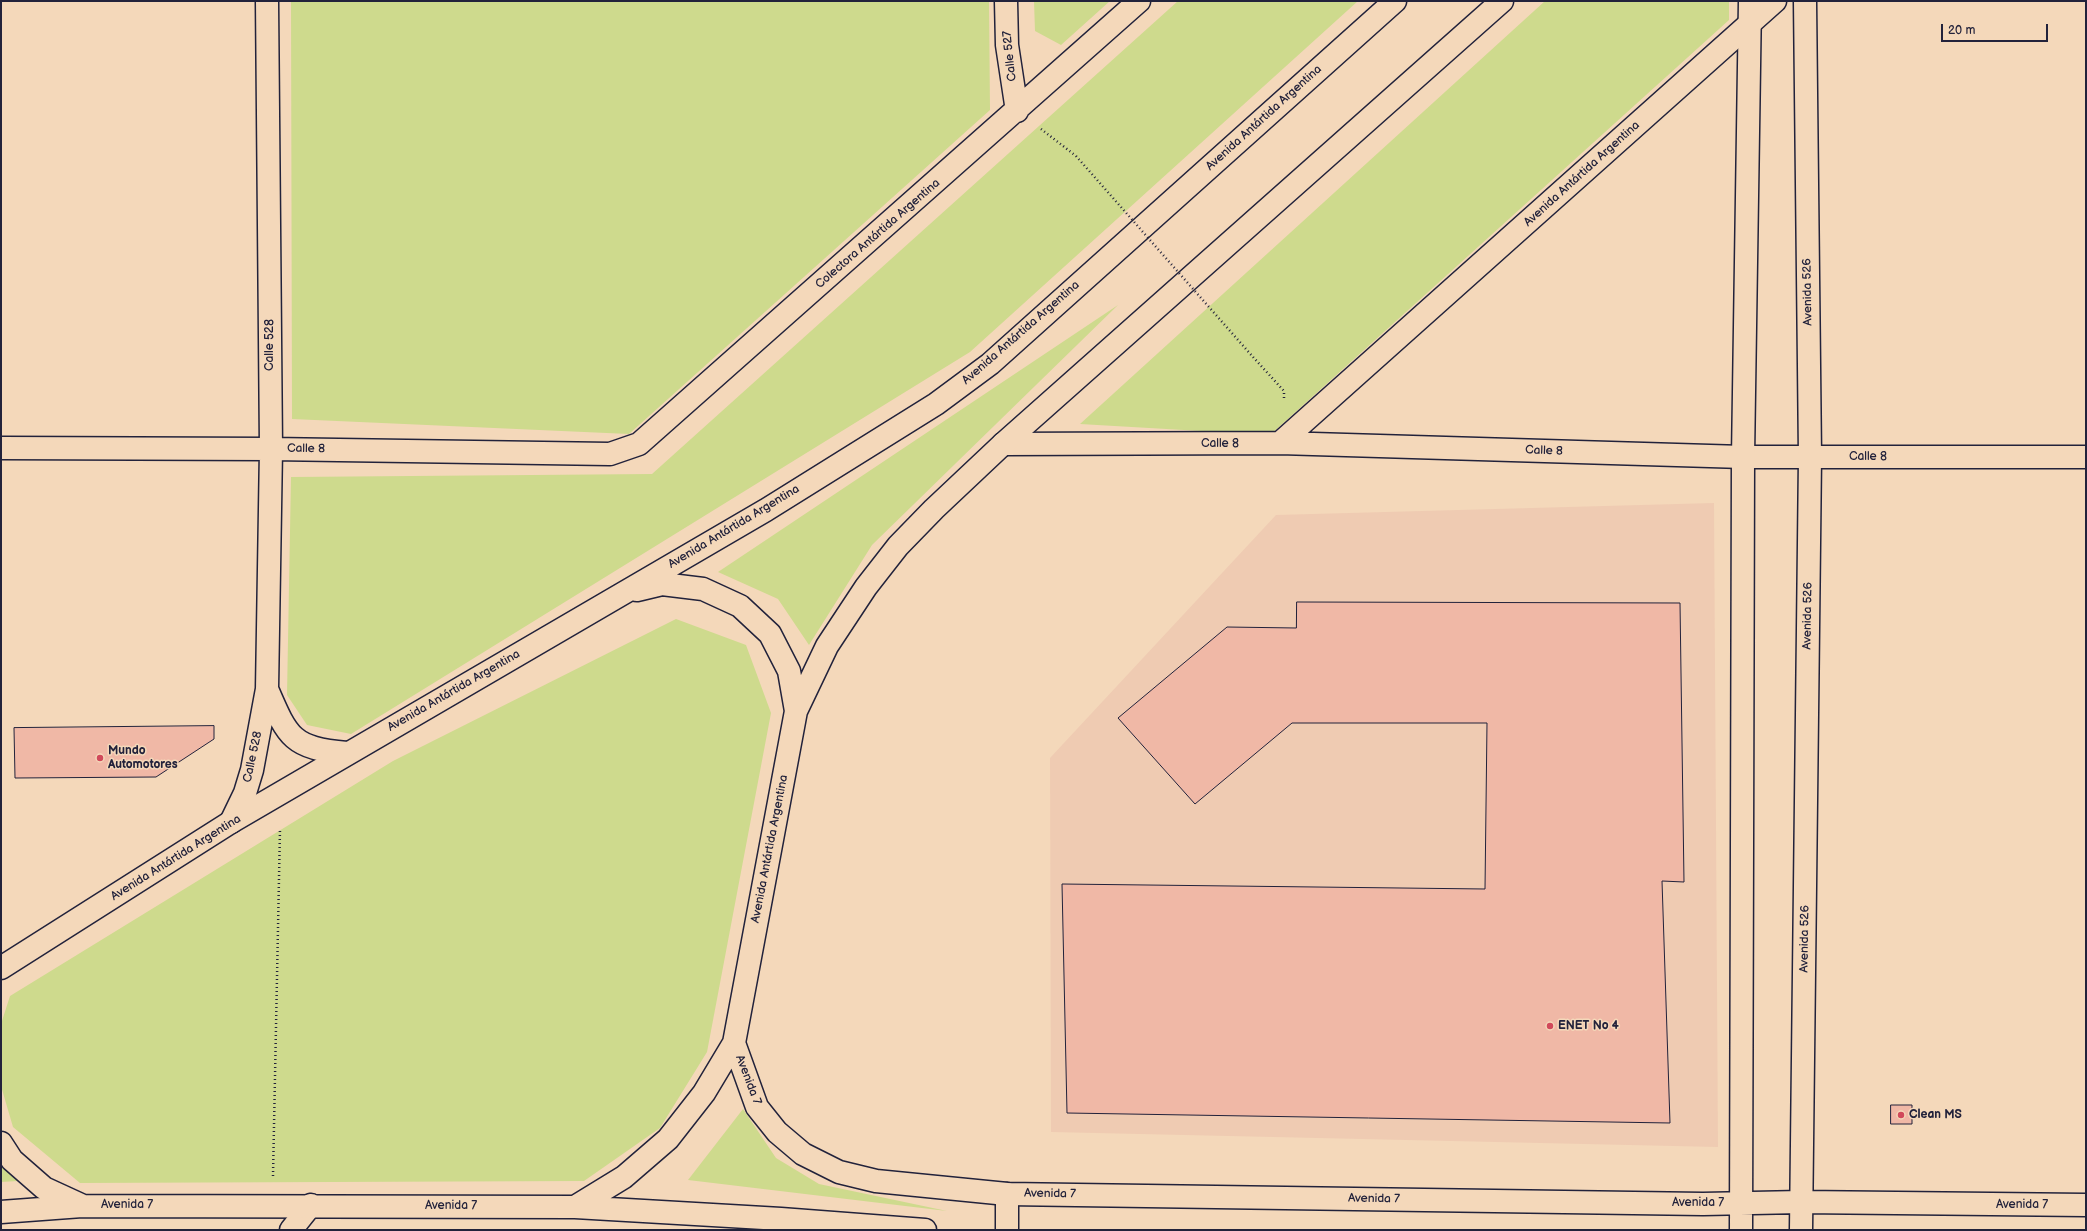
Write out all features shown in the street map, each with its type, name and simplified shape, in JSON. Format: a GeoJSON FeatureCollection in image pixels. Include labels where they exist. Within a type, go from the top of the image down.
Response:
{"type":"FeatureCollection","features":[{"type":"Feature","properties":{"kind":"main road","name":"Calle 528"},"geometry":{"type":"LineString","coordinates":[[231,822],[246,793],[252,770],[267,689],[271,448],[267,1]]}},
{"type":"Feature","properties":{"kind":"main road","name":"Calle 527"},"geometry":{"type":"LineString","coordinates":[[1006,1],[1007,45],[1017,111]]}},
{"type":"Feature","properties":{"kind":"main road","name":"Colectora Antártida Argentina"},"geometry":{"type":"LineString","coordinates":[[610,454],[640,444],[1017,111],[1138,1]]}},
{"type":"Feature","properties":{"kind":"main road","name":"Avenida Antártida Argentina"},"geometry":{"type":"LineString","coordinates":[[3,970],[231,822],[766,510],[936,404],[990,364],[1395,1]]}},
{"type":"Feature","properties":{"kind":"main road","name":"Avenida Antártida Argentina"},"geometry":{"type":"LineString","coordinates":[[575,1207],[624,1177],[668,1139],[704,1094],[734,1043],[796,711],[827,646],[866,587],[898,546],[934,509],[1003,444],[1502,1]]}},
{"type":"Feature","properties":{"kind":"main road"},"geometry":{"type":"LineString","coordinates":[[1741,1230],[1743,457],[1750,1]]}},
{"type":"Feature","properties":{"kind":"main road","name":"Avenida Antártida Argentina"},"geometry":{"type":"LineString","coordinates":[[1280,443],[1775,1]]}},
{"type":"Feature","properties":{"kind":"main road","name":"Avenida 526"},"geometry":{"type":"LineString","coordinates":[[1801,1230],[1810,457],[1806,1]]}},
{"type":"Feature","properties":{"kind":"main road","name":"Calle 8"},"geometry":{"type":"LineString","coordinates":[[1003,444],[1280,443],[1743,457],[2086,457]]}},
{"type":"Feature","properties":{"kind":"main road","name":"Calle 8"},"geometry":{"type":"LineString","coordinates":[[1,448],[271,448],[610,454]]}},
{"type":"Feature","properties":{"kind":"main road"},"geometry":{"type":"LineString","coordinates":[[622,593],[662,584],[703,589],[740,606],[770,634],[789,671],[796,711]]}},
{"type":"Feature","properties":{"kind":"main road","name":"Calle 528"},"geometry":{"type":"LineString","coordinates":[[267,689],[283,726],[296,741],[308,747],[323,751],[347,753]]}},
{"type":"Feature","properties":{"kind":"main road","name":"Avenida 7"},"geometry":{"type":"LineString","coordinates":[[734,1043],[756,1107],[777,1132],[803,1154],[839,1172],[876,1181],[1007,1194],[1741,1203],[1801,1202],[2086,1205]]}},
{"type":"Feature","properties":{"kind":"main road"},"geometry":{"type":"LineString","coordinates":[[1,1143],[12,1160],[44,1188],[82,1206]]}},
{"type":"Feature","properties":{"kind":"main road"},"geometry":{"type":"LineString","coordinates":[[1007,1194],[1007,1230]]}},
{"type":"Feature","properties":{"kind":"main road"},"geometry":{"type":"LineString","coordinates":[[291,1230],[311,1205]]}},
{"type":"Feature","properties":{"kind":"main road","name":"Avenida 7"},"geometry":{"type":"LineString","coordinates":[[1,1212],[82,1206],[311,1205],[575,1207],[781,1219],[925,1230]]}},
{"type":"Feature","properties":{"kind":"path"},"geometry":{"type":"LineString","coordinates":[[1017,111],[1076,156],[1284,391],[1280,443]]}},
{"type":"Feature","properties":{"kind":"path"},"geometry":{"type":"LineString","coordinates":[[272,1205],[281,793]]}},
{"type":"Feature","properties":{"kind":"shaded area"},"geometry":{"type":"Polygon","coordinates":[[[1714,503],[1718,1147],[1051,1132],[1050,758],[1276,515],[1714,503]]]}},
{"type":"Feature","properties":{"kind":"green space"},"geometry":{"type":"Polygon","coordinates":[[[291,1],[989,1],[990,110],[629,434],[292,419],[291,1]]]}},
{"type":"Feature","properties":{"kind":"green space"},"geometry":{"type":"Polygon","coordinates":[[[1034,1],[1110,1],[1061,45],[1035,31],[1034,1]]]}},
{"type":"Feature","properties":{"kind":"green space"},"geometry":{"type":"Polygon","coordinates":[[[1178,1],[1358,1],[970,352],[351,734],[307,725],[287,695],[291,477],[652,474],[1178,1]]]}},
{"type":"Feature","properties":{"kind":"green space"},"geometry":{"type":"Polygon","coordinates":[[[1545,1],[1729,1],[1729,20],[1270,435],[1080,424],[1545,1]]]}},
{"type":"Feature","properties":{"kind":"green space"},"geometry":{"type":"Polygon","coordinates":[[[1118,305],[872,545],[809,645],[778,599],[718,572],[1118,305]]]}},
{"type":"Feature","properties":{"kind":"green space"},"geometry":{"type":"Polygon","coordinates":[[[676,619],[746,645],[771,713],[707,1052],[660,1128],[584,1181],[80,1183],[13,1127],[1,1086],[1,1024],[10,996],[393,761],[676,619]]]}},
{"type":"Feature","properties":{"kind":"green space"},"geometry":{"type":"Polygon","coordinates":[[[743,1109],[776,1158],[819,1184],[947,1211],[688,1180],[743,1109]]]}},
{"type":"Feature","properties":{"kind":"green space"},"geometry":{"type":"Polygon","coordinates":[[[1,1165],[18,1181],[1,1182],[1,1165]]]}},
{"type":"Feature","properties":{"kind":"building"},"geometry":{"type":"Polygon","coordinates":[[[1297,602],[1680,603],[1684,882],[1662,881],[1670,1123],[1067,1113],[1062,884],[1485,889],[1487,723],[1292,723],[1195,804],[1118,718],[1227,627],[1296,628],[1297,602]]]}},
{"type":"Feature","properties":{"kind":"building","name":"Mundo Automotores"},"geometry":{"type":"Polygon","coordinates":[[[214,726],[214,739],[156,777],[15,778],[14,728],[214,726]]]}},
{"type":"Feature","properties":{"kind":"building","name":"Clean MS"},"geometry":{"type":"Polygon","coordinates":[[[1891,1105],[1912,1105],[1912,1124],[1891,1124],[1891,1105]]]}},
{"type":"Feature","properties":{"kind":"place","name":"Mundo Automotores"},"geometry":{"type":"Point","coordinates":[100,758]}},
{"type":"Feature","properties":{"kind":"place","name":"ENET No 4"},"geometry":{"type":"Point","coordinates":[1550,1026]}},
{"type":"Feature","properties":{"kind":"place","name":"Clean MS"},"geometry":{"type":"Point","coordinates":[1901,1115]}}]}
